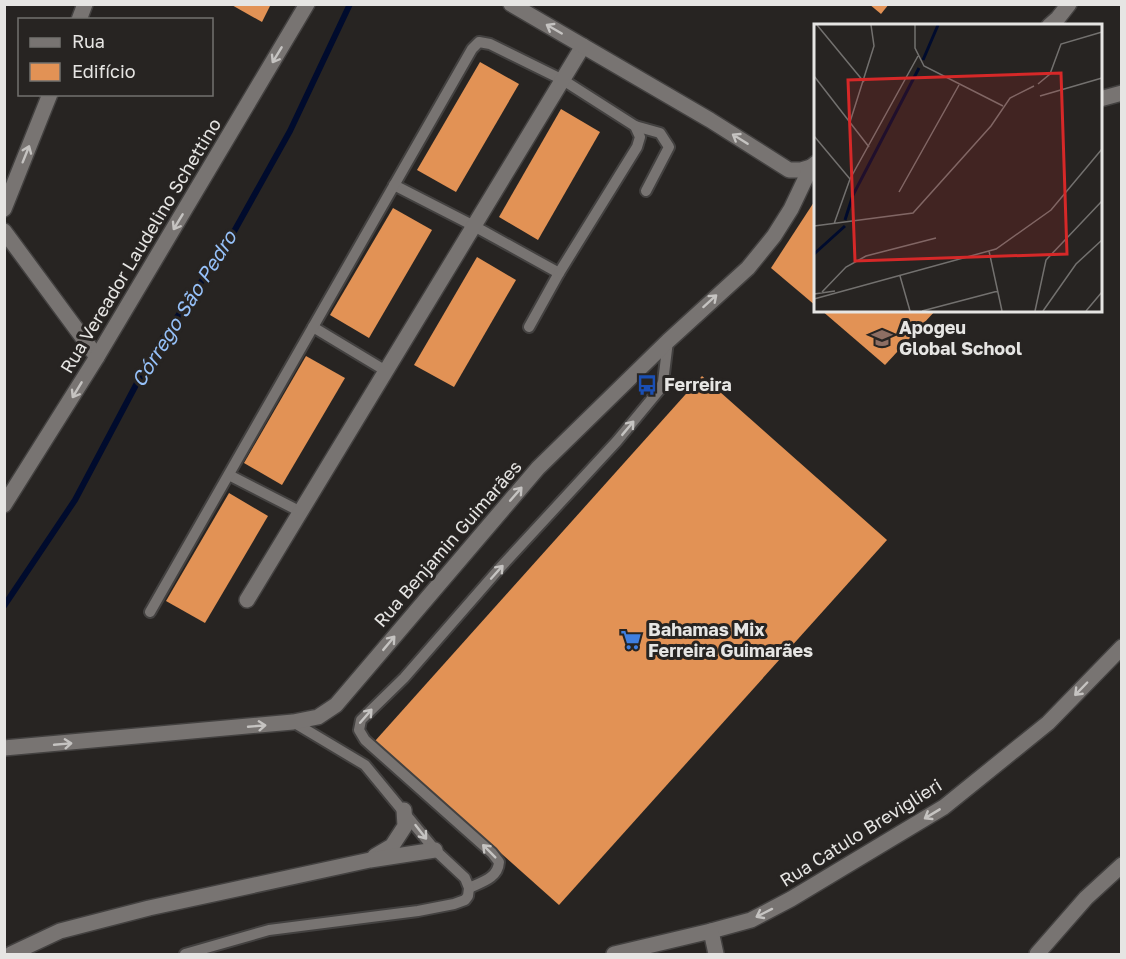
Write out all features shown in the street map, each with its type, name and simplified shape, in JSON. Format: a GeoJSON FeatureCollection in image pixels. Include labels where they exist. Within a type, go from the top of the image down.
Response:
{"type":"FeatureCollection","features":[{"type":"Feature","properties":{"kind":"street","name":"Rua Vereador Laudelino Schettino"},"geometry":{"type":"LineString","coordinates":[[4,506],[97,357],[307,4]]}},
{"type":"Feature","properties":{"kind":"street"},"geometry":{"type":"LineString","coordinates":[[511,4],[701,115],[789,170],[801,171],[813,165]]}},
{"type":"Feature","properties":{"kind":"street"},"geometry":{"type":"LineString","coordinates":[[1051,24],[1069,4]]}},
{"type":"Feature","properties":{"kind":"street"},"geometry":{"type":"LineString","coordinates":[[247,600],[583,46]]}},
{"type":"Feature","properties":{"kind":"street"},"geometry":{"type":"LineString","coordinates":[[1102,99],[1122,93]]}},
{"type":"Feature","properties":{"kind":"street"},"geometry":{"type":"LineString","coordinates":[[4,209],[49,96]]}},
{"type":"Feature","properties":{"kind":"street","name":"Rua Benjamin Guimarães"},"geometry":{"type":"LineString","coordinates":[[4,748],[293,723],[318,717],[336,705],[538,468],[668,341],[748,268],[774,236],[813,165]]}},
{"type":"Feature","properties":{"kind":"street"},"geometry":{"type":"LineString","coordinates":[[789,170],[794,181],[794,202]]}},
{"type":"Feature","properties":{"kind":"street"},"geometry":{"type":"LineString","coordinates":[[4,231],[97,357]]}},
{"type":"Feature","properties":{"kind":"street","name":"Rua Catulo Breviglieri"},"geometry":{"type":"LineString","coordinates":[[614,954],[751,920],[791,899],[944,807],[1048,723],[1122,647]]}},
{"type":"Feature","properties":{"kind":"street"},"geometry":{"type":"LineString","coordinates":[[370,860],[392,846],[405,826],[404,810]]}},
{"type":"Feature","properties":{"kind":"street"},"geometry":{"type":"LineString","coordinates":[[11,954],[60,932],[138,910],[370,860],[435,850]]}},
{"type":"Feature","properties":{"kind":"street"},"geometry":{"type":"LineString","coordinates":[[1037,954],[1086,898],[1122,865]]}},
{"type":"Feature","properties":{"kind":"street"},"geometry":{"type":"LineString","coordinates":[[711,931],[716,954]]}},
{"type":"Feature","properties":{"kind":"lane"},"geometry":{"type":"LineString","coordinates":[[150,612],[472,49],[479,42],[490,45],[563,80],[635,126],[660,133],[669,147],[646,191]]}},
{"type":"Feature","properties":{"kind":"lane"},"geometry":{"type":"LineString","coordinates":[[529,327],[559,273],[637,147],[640,137],[635,126]]}},
{"type":"Feature","properties":{"kind":"lane"},"geometry":{"type":"LineString","coordinates":[[394,185],[559,273]]}},
{"type":"Feature","properties":{"kind":"lane"},"geometry":{"type":"LineString","coordinates":[[313,327],[386,371]]}},
{"type":"Feature","properties":{"kind":"lane"},"geometry":{"type":"LineString","coordinates":[[469,888],[494,876],[499,870],[499,862],[492,853],[365,740],[359,730],[361,720],[404,678],[660,390],[668,341]]}},
{"type":"Feature","properties":{"kind":"lane"},"geometry":{"type":"LineString","coordinates":[[229,475],[301,512]]}},
{"type":"Feature","properties":{"kind":"lane"},"geometry":{"type":"LineString","coordinates":[[185,954],[268,930],[447,906],[465,900],[468,896],[469,888],[465,878],[435,850],[404,810],[364,765],[293,723]]}},
{"type":"Feature","properties":{"kind":"building"},"geometry":{"type":"Polygon","coordinates":[[[230,4],[271,4],[262,22],[230,4]]]}},
{"type":"Feature","properties":{"kind":"building"},"geometry":{"type":"Polygon","coordinates":[[[869,4],[889,4],[881,14],[869,4]]]}},
{"type":"Feature","properties":{"kind":"building"},"geometry":{"type":"Polygon","coordinates":[[[480,62],[519,84],[456,192],[417,170],[480,62]]]}},
{"type":"Feature","properties":{"kind":"building"},"geometry":{"type":"Polygon","coordinates":[[[561,109],[600,132],[538,240],[499,217],[561,109]]]}},
{"type":"Feature","properties":{"kind":"building"},"geometry":{"type":"Polygon","coordinates":[[[814,202],[814,304],[771,268],[814,202]]]}},
{"type":"Feature","properties":{"kind":"building"},"geometry":{"type":"Polygon","coordinates":[[[393,208],[432,230],[369,338],[330,315],[393,208]]]}},
{"type":"Feature","properties":{"kind":"building"},"geometry":{"type":"Polygon","coordinates":[[[477,257],[516,280],[454,387],[414,365],[477,257]]]}},
{"type":"Feature","properties":{"kind":"building","name":"Apogeu Global School"},"geometry":{"type":"Polygon","coordinates":[[[823,312],[934,312],[885,365],[823,312]]]}},
{"type":"Feature","properties":{"kind":"building"},"geometry":{"type":"Polygon","coordinates":[[[306,356],[345,378],[282,485],[244,463],[306,356]]]}},
{"type":"Feature","properties":{"kind":"building","name":"Bahamas Mix Ferreira Guimarães"},"geometry":{"type":"Polygon","coordinates":[[[702,376],[887,540],[559,905],[375,741],[702,376]]]}},
{"type":"Feature","properties":{"kind":"building"},"geometry":{"type":"Polygon","coordinates":[[[229,493],[268,516],[205,623],[166,601],[229,493]]]}},
{"type":"Feature","properties":{"kind":"waterway","name":"Córrego São Pedro"},"geometry":{"type":"LineString","coordinates":[[4,606],[75,500],[154,351],[227,244],[290,131],[350,4]]}},
{"type":"Feature","properties":{"kind":"place","name":"Apogeu Global School"},"geometry":{"type":"Point","coordinates":[882,338]}},
{"type":"Feature","properties":{"kind":"place","name":"Ferreira"},"geometry":{"type":"Point","coordinates":[647,385]}},
{"type":"Feature","properties":{"kind":"place","name":"Bahamas Mix Ferreira Guimarães"},"geometry":{"type":"Point","coordinates":[631,640]}}]}
